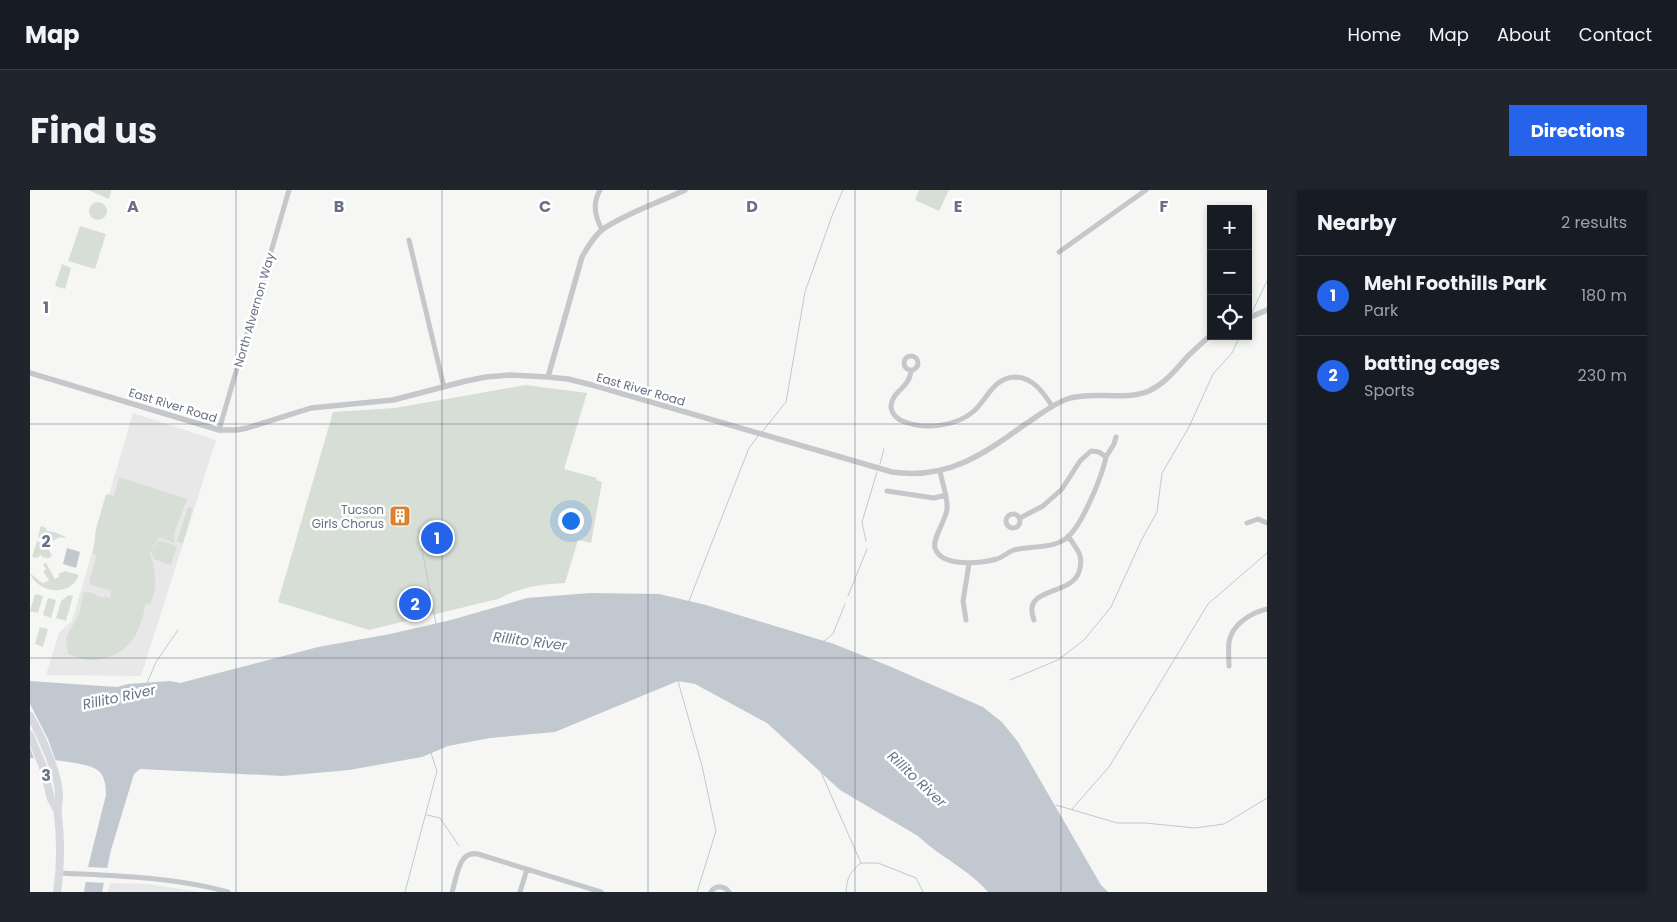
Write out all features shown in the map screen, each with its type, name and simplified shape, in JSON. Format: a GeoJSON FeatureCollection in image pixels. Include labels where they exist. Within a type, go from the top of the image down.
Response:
{"type":"FeatureCollection","features":[{"type":"Feature","properties":{"kind":"main road"},"geometry":{"type":"LineString","coordinates":[[30,716],[52,768],[59,795],[60,873],[58,892]]}},
{"type":"Feature","properties":{"kind":"main road"},"geometry":{"type":"LineString","coordinates":[[30,735],[43,767],[51,799],[58,810]]}},
{"type":"Feature","properties":{"kind":"street","name":"North Alvernon Way"},"geometry":{"type":"LineString","coordinates":[[219,430],[289,190]]}},
{"type":"Feature","properties":{"kind":"street"},"geometry":{"type":"LineString","coordinates":[[600,190],[594,208],[597,221],[602,230]]}},
{"type":"Feature","properties":{"kind":"street"},"geometry":{"type":"LineString","coordinates":[[548,377],[582,257],[590,244],[602,230],[642,208],[684,190]]}},
{"type":"Feature","properties":{"kind":"street"},"geometry":{"type":"LineString","coordinates":[[1059,252],[1139,197],[1146,190]]}},
{"type":"Feature","properties":{"kind":"street"},"geometry":{"type":"LineString","coordinates":[[409,240],[444,387]]}},
{"type":"Feature","properties":{"kind":"street"},"geometry":{"type":"LineString","coordinates":[[1252,316],[1267,310]]}},
{"type":"Feature","properties":{"kind":"street","name":"East River Road"},"geometry":{"type":"LineString","coordinates":[[30,373],[219,430],[247,428],[311,408],[393,400],[466,381],[510,375],[568,379],[892,472],[917,474],[954,467],[983,453],[1052,406],[1067,399],[1081,395],[1133,394],[1147,391],[1167,379],[1207,339]]}},
{"type":"Feature","properties":{"kind":"street"},"geometry":{"type":"LineString","coordinates":[[911,370],[909,381],[893,399],[891,407],[894,415],[900,420],[916,426],[933,426],[953,422],[973,412],[997,383],[1013,377],[1036,385],[1052,406]]}},
{"type":"Feature","properties":{"kind":"street"},"geometry":{"type":"LineString","coordinates":[[940,471],[948,506],[946,518],[935,541],[935,548],[948,561],[969,564],[998,559],[1015,550],[1054,544],[1068,536],[1082,518],[1116,437]]}},
{"type":"Feature","properties":{"kind":"street"},"geometry":{"type":"LineString","coordinates":[[1020,518],[1043,506],[1062,489],[1080,461],[1092,451],[1099,452],[1106,457]]}},
{"type":"Feature","properties":{"kind":"street"},"geometry":{"type":"LineString","coordinates":[[887,491],[934,498],[946,495]]}},
{"type":"Feature","properties":{"kind":"street"},"geometry":{"type":"LineString","coordinates":[[1248,522],[1258,519],[1267,522]]}},
{"type":"Feature","properties":{"kind":"street"},"geometry":{"type":"LineString","coordinates":[[1034,620],[1031,612],[1038,597],[1068,586],[1077,578],[1081,566],[1080,554],[1068,536]]}},
{"type":"Feature","properties":{"kind":"street"},"geometry":{"type":"LineString","coordinates":[[966,620],[963,601],[969,564]]}},
{"type":"Feature","properties":{"kind":"street"},"geometry":{"type":"LineString","coordinates":[[1229,666],[1230,640],[1236,628],[1251,615],[1267,609]]}},
{"type":"Feature","properties":{"kind":"street"},"geometry":{"type":"LineString","coordinates":[[452,892],[462,859],[467,854],[478,854],[602,892]]}},
{"type":"Feature","properties":{"kind":"street"},"geometry":{"type":"LineString","coordinates":[[520,892],[527,869]]}},
{"type":"Feature","properties":{"kind":"street"},"geometry":{"type":"LineString","coordinates":[[60,873],[171,882],[228,892]]}},
{"type":"Feature","properties":{"kind":"street"},"geometry":{"type":"LineString","coordinates":[[711,892],[714,888],[719,887],[729,892]]}},
{"type":"Feature","properties":{"kind":"shaded area"},"geometry":{"type":"Polygon","coordinates":[[[88,190],[111,190],[109,199],[88,190]]]}},
{"type":"Feature","properties":{"kind":"shaded area"},"geometry":{"type":"Polygon","coordinates":[[[919,190],[949,190],[939,211],[915,200],[919,190]]]}},
{"type":"Feature","properties":{"kind":"shaded area"},"geometry":{"type":"Polygon","coordinates":[[[98,202],[104,205],[107,211],[104,217],[98,220],[92,217],[89,211],[92,205],[98,202]]]}},
{"type":"Feature","properties":{"kind":"shaded area"},"geometry":{"type":"Polygon","coordinates":[[[80,226],[106,234],[95,269],[68,261],[80,226]]]}},
{"type":"Feature","properties":{"kind":"shaded area"},"geometry":{"type":"Polygon","coordinates":[[[62,264],[71,268],[65,289],[55,286],[62,264]]]}},
{"type":"Feature","properties":{"kind":"shaded area"},"geometry":{"type":"Polygon","coordinates":[[[526,385],[587,393],[564,469],[597,478],[596,480],[602,482],[591,543],[578,540],[565,583],[531,587],[498,599],[369,630],[278,602],[333,412],[395,408],[526,385]]]}},
{"type":"Feature","properties":{"kind":"shaded area"},"geometry":{"type":"Polygon","coordinates":[[[133,413],[216,440],[141,676],[46,675],[59,633],[72,621],[133,413]]]}},
{"type":"Feature","properties":{"kind":"shaded area"},"geometry":{"type":"Polygon","coordinates":[[[119,477],[187,499],[175,531],[174,543],[159,537],[150,552],[155,572],[153,598],[150,605],[146,603],[141,622],[134,637],[129,644],[116,654],[102,659],[87,660],[68,654],[66,638],[80,612],[83,593],[86,591],[103,598],[104,596],[110,598],[111,591],[92,585],[89,582],[97,555],[93,554],[96,529],[106,494],[114,496],[119,477]]]}},
{"type":"Feature","properties":{"kind":"shaded area"},"geometry":{"type":"Polygon","coordinates":[[[188,507],[193,508],[183,543],[177,541],[188,507]]]}},
{"type":"Feature","properties":{"kind":"shaded area"},"geometry":{"type":"Polygon","coordinates":[[[41,526],[46,528],[47,531],[66,537],[60,537],[46,544],[38,536],[41,526]]]}},
{"type":"Feature","properties":{"kind":"shaded area"},"geometry":{"type":"Polygon","coordinates":[[[159,540],[177,546],[171,565],[154,559],[151,551],[159,540]]]}},
{"type":"Feature","properties":{"kind":"shaded area"},"geometry":{"type":"Polygon","coordinates":[[[37,541],[47,546],[52,556],[47,559],[41,555],[37,558],[32,557],[37,541]]]}},
{"type":"Feature","properties":{"kind":"shaded area"},"geometry":{"type":"Polygon","coordinates":[[[46,563],[55,579],[59,577],[58,574],[65,571],[79,575],[69,587],[62,590],[48,589],[35,581],[30,574],[44,583],[49,580],[43,571],[46,570],[43,564],[46,563]]]}},
{"type":"Feature","properties":{"kind":"shaded area"},"geometry":{"type":"Polygon","coordinates":[[[35,594],[43,596],[38,613],[30,611],[35,594]]]}},
{"type":"Feature","properties":{"kind":"shaded area"},"geometry":{"type":"Polygon","coordinates":[[[69,595],[73,596],[66,621],[56,618],[61,601],[69,595]]]}},
{"type":"Feature","properties":{"kind":"shaded area"},"geometry":{"type":"Polygon","coordinates":[[[48,598],[56,600],[51,618],[43,615],[48,598]]]}},
{"type":"Feature","properties":{"kind":"shaded area"},"geometry":{"type":"Polygon","coordinates":[[[40,627],[48,629],[43,647],[35,644],[40,627]]]}},
{"type":"Feature","properties":{"kind":"shaded area"},"geometry":{"type":"Polygon","coordinates":[[[110,883],[147,884],[199,892],[108,892],[110,883]]]}},
{"type":"Feature","properties":{"kind":"water"},"geometry":{"type":"Polygon","coordinates":[[[67,548],[80,552],[76,568],[63,564],[67,548]]]}},
{"type":"Feature","properties":{"kind":"water","name":"Rillito River"},"geometry":{"type":"Polygon","coordinates":[[[590,593],[659,594],[706,605],[834,644],[983,707],[1002,722],[1018,742],[1101,885],[1108,892],[988,892],[972,876],[918,836],[840,790],[767,723],[695,684],[678,681],[555,732],[490,738],[448,746],[422,757],[349,770],[283,776],[140,769],[134,774],[111,850],[102,892],[84,892],[88,867],[106,795],[105,783],[100,772],[87,765],[30,758],[30,681],[117,687],[128,684],[170,681],[180,683],[318,647],[390,634],[451,620],[527,598],[590,593]]]}},
{"type":"Feature","properties":{"kind":"pier"},"geometry":{"type":"Polygon","coordinates":[[[30,704],[48,739],[57,764],[35,761],[30,748],[30,704]]]}},
{"type":"Feature","properties":{"kind":"pier"},"geometry":{"type":"Polygon","coordinates":[[[85,867],[110,868],[106,883],[85,882],[85,867]]]}},
{"type":"Feature","properties":{"kind":"waterway"},"geometry":{"type":"LineString","coordinates":[[762,432],[786,402],[805,292],[843,190]]}},
{"type":"Feature","properties":{"kind":"waterway"},"geometry":{"type":"LineString","coordinates":[[1252,312],[1267,281]]}},
{"type":"Feature","properties":{"kind":"waterway"},"geometry":{"type":"LineString","coordinates":[[1010,680],[1058,660],[1084,640],[1111,607],[1142,539],[1157,512],[1162,473],[1189,427],[1213,374],[1232,353],[1238,340]]}},
{"type":"Feature","properties":{"kind":"waterway"},"geometry":{"type":"LineString","coordinates":[[689,601],[749,448],[759,435]]}},
{"type":"Feature","properties":{"kind":"waterway"},"geometry":{"type":"LineString","coordinates":[[880,464],[884,449]]}},
{"type":"Feature","properties":{"kind":"waterway"},"geometry":{"type":"LineString","coordinates":[[866,541],[862,522],[877,472]]}},
{"type":"Feature","properties":{"kind":"waterway"},"geometry":{"type":"LineString","coordinates":[[433,518],[418,528],[436,624]]}},
{"type":"Feature","properties":{"kind":"waterway"},"geometry":{"type":"LineString","coordinates":[[848,596],[867,549]]}},
{"type":"Feature","properties":{"kind":"waterway"},"geometry":{"type":"LineString","coordinates":[[1072,809],[1109,767],[1208,604],[1267,553]]}},
{"type":"Feature","properties":{"kind":"waterway"},"geometry":{"type":"LineString","coordinates":[[824,641],[833,634],[845,604]]}},
{"type":"Feature","properties":{"kind":"waterway","name":"Rillito River"},"geometry":{"type":"LineString","coordinates":[[147,683],[156,662],[178,630]]}},
{"type":"Feature","properties":{"kind":"waterway"},"geometry":{"type":"LineString","coordinates":[[678,681],[702,766],[716,831],[697,892]]}},
{"type":"Feature","properties":{"kind":"waterway"},"geometry":{"type":"LineString","coordinates":[[405,892],[437,771],[431,753]]}},
{"type":"Feature","properties":{"kind":"waterway"},"geometry":{"type":"LineString","coordinates":[[820,770],[861,863]]}},
{"type":"Feature","properties":{"kind":"waterway"},"geometry":{"type":"LineString","coordinates":[[1056,805],[1117,823],[1145,823],[1195,828],[1224,824],[1267,798]]}},
{"type":"Feature","properties":{"kind":"waterway"},"geometry":{"type":"LineString","coordinates":[[427,815],[440,818],[459,846]]}},
{"type":"Feature","properties":{"kind":"waterway"},"geometry":{"type":"LineString","coordinates":[[846,892],[850,875],[861,863],[878,863],[916,878],[923,892]]}},
{"type":"Feature","properties":{"kind":"place","name":"Tucson Girls Chorus"},"geometry":{"type":"Point","coordinates":[400,516]}},
{"type":"Feature","properties":{"kind":"place","name":"Mehl Foothills Park"},"geometry":{"type":"Point","coordinates":[437,538]}},
{"type":"Feature","properties":{"kind":"place","name":"batting cages"},"geometry":{"type":"Point","coordinates":[415,604]}}]}
